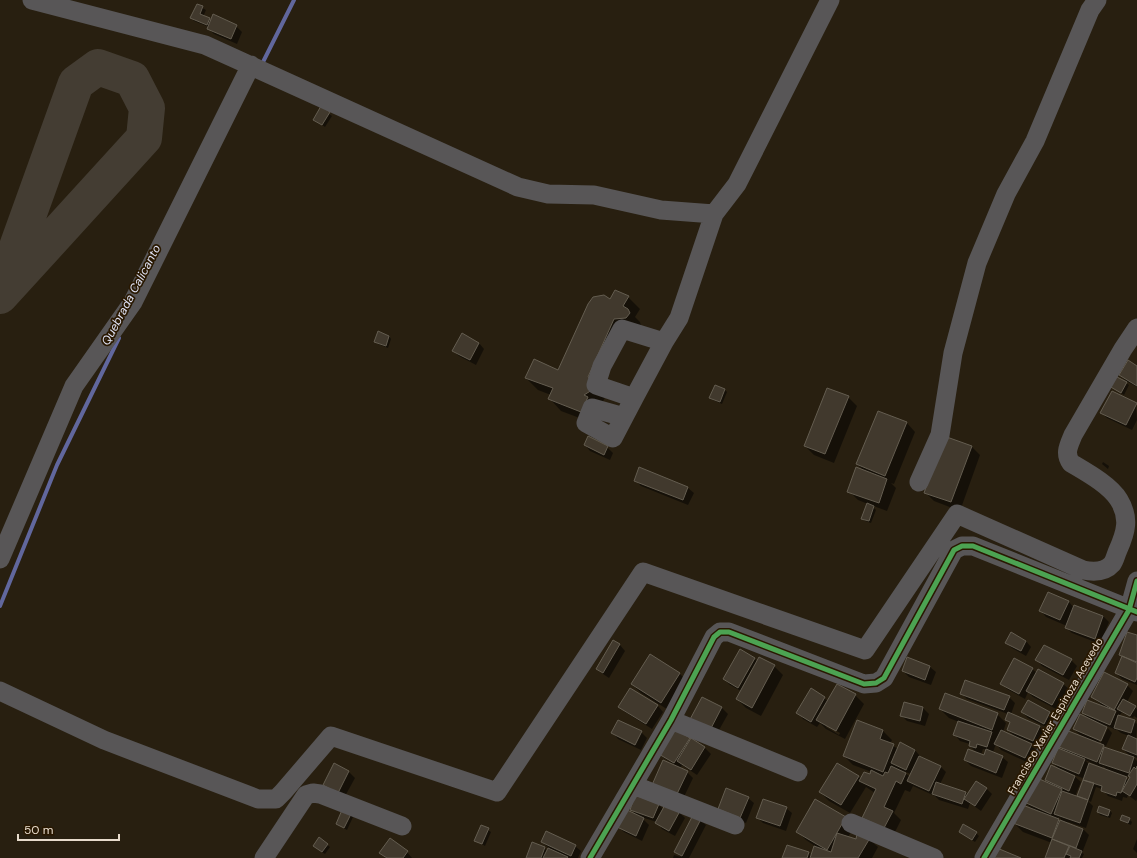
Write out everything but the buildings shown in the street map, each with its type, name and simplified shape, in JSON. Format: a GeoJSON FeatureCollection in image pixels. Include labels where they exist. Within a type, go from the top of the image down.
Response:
{"type":"FeatureCollection","features":[{"type":"Feature","properties":{"kind":"street"},"geometry":{"type":"LineString","coordinates":[[32,0],[205,45],[518,186],[548,194],[594,195],[661,210],[714,214]]}},
{"type":"Feature","properties":{"kind":"street"},"geometry":{"type":"LineString","coordinates":[[624,417],[664,342],[679,318],[714,214],[737,184],[830,0]]}},
{"type":"Feature","properties":{"kind":"street"},"geometry":{"type":"LineString","coordinates":[[919,482],[940,435],[953,353],[977,264],[1006,194],[1035,141],[1090,10],[1097,0]]}},
{"type":"Feature","properties":{"kind":"street"},"geometry":{"type":"LineString","coordinates":[[0,559],[74,386],[133,302],[257,68]]}},
{"type":"Feature","properties":{"kind":"street"},"geometry":{"type":"LineString","coordinates":[[0,691],[104,740],[258,799],[276,799],[331,736],[497,792],[643,572],[865,650],[957,514],[1083,570],[1095,572],[1107,568],[1112,564],[1125,535],[1125,512],[1118,499],[1109,488],[1071,463],[1068,458],[1067,450],[1073,435],[1123,349],[1137,328]]}},
{"type":"Feature","properties":{"kind":"street"},"geometry":{"type":"LineString","coordinates":[[634,398],[596,384],[602,366],[610,351],[622,329],[664,342]]}},
{"type":"Feature","properties":{"kind":"street"},"geometry":{"type":"LineString","coordinates":[[590,858],[671,720],[714,637],[720,632],[729,632],[864,684],[876,683],[884,678],[954,550],[962,546],[973,546],[1133,611]]}},
{"type":"Feature","properties":{"kind":"street","name":"Francisco Xavier Espinoza Acevedo"},"geometry":{"type":"LineString","coordinates":[[984,858],[1133,611],[1137,581]]}},
{"type":"Feature","properties":{"kind":"street"},"geometry":{"type":"LineString","coordinates":[[671,720],[798,772]]}},
{"type":"Feature","properties":{"kind":"street"},"geometry":{"type":"LineString","coordinates":[[633,785],[735,825]]}},
{"type":"Feature","properties":{"kind":"street"},"geometry":{"type":"LineString","coordinates":[[264,858],[306,795],[314,793],[402,826]]}},
{"type":"Feature","properties":{"kind":"street"},"geometry":{"type":"LineString","coordinates":[[852,823],[934,858]]}},
{"type":"Feature","properties":{"kind":"waterway","name":"Quebrada Calicanto"},"geometry":{"type":"LineString","coordinates":[[261,66],[294,0]]}},
{"type":"Feature","properties":{"kind":"waterway","name":"Quebrada Calicanto"},"geometry":{"type":"LineString","coordinates":[[0,606],[57,465],[119,338]]}},
{"type":"Feature","properties":{"kind":"taxiway"},"geometry":{"type":"LineString","coordinates":[[0,294],[76,83],[98,67],[132,79],[147,108],[144,138],[0,296]]}},
{"type":"Feature","properties":{"kind":"cycle path"},"geometry":{"type":"LineString","coordinates":[[590,858],[671,720],[714,637],[720,632],[729,632],[864,684],[876,683],[884,678],[954,550],[962,546],[973,546],[1137,612]]}},
{"type":"Feature","properties":{"kind":"cycle path"},"geometry":{"type":"LineString","coordinates":[[984,858],[1129,610],[1137,581]]}}]}
